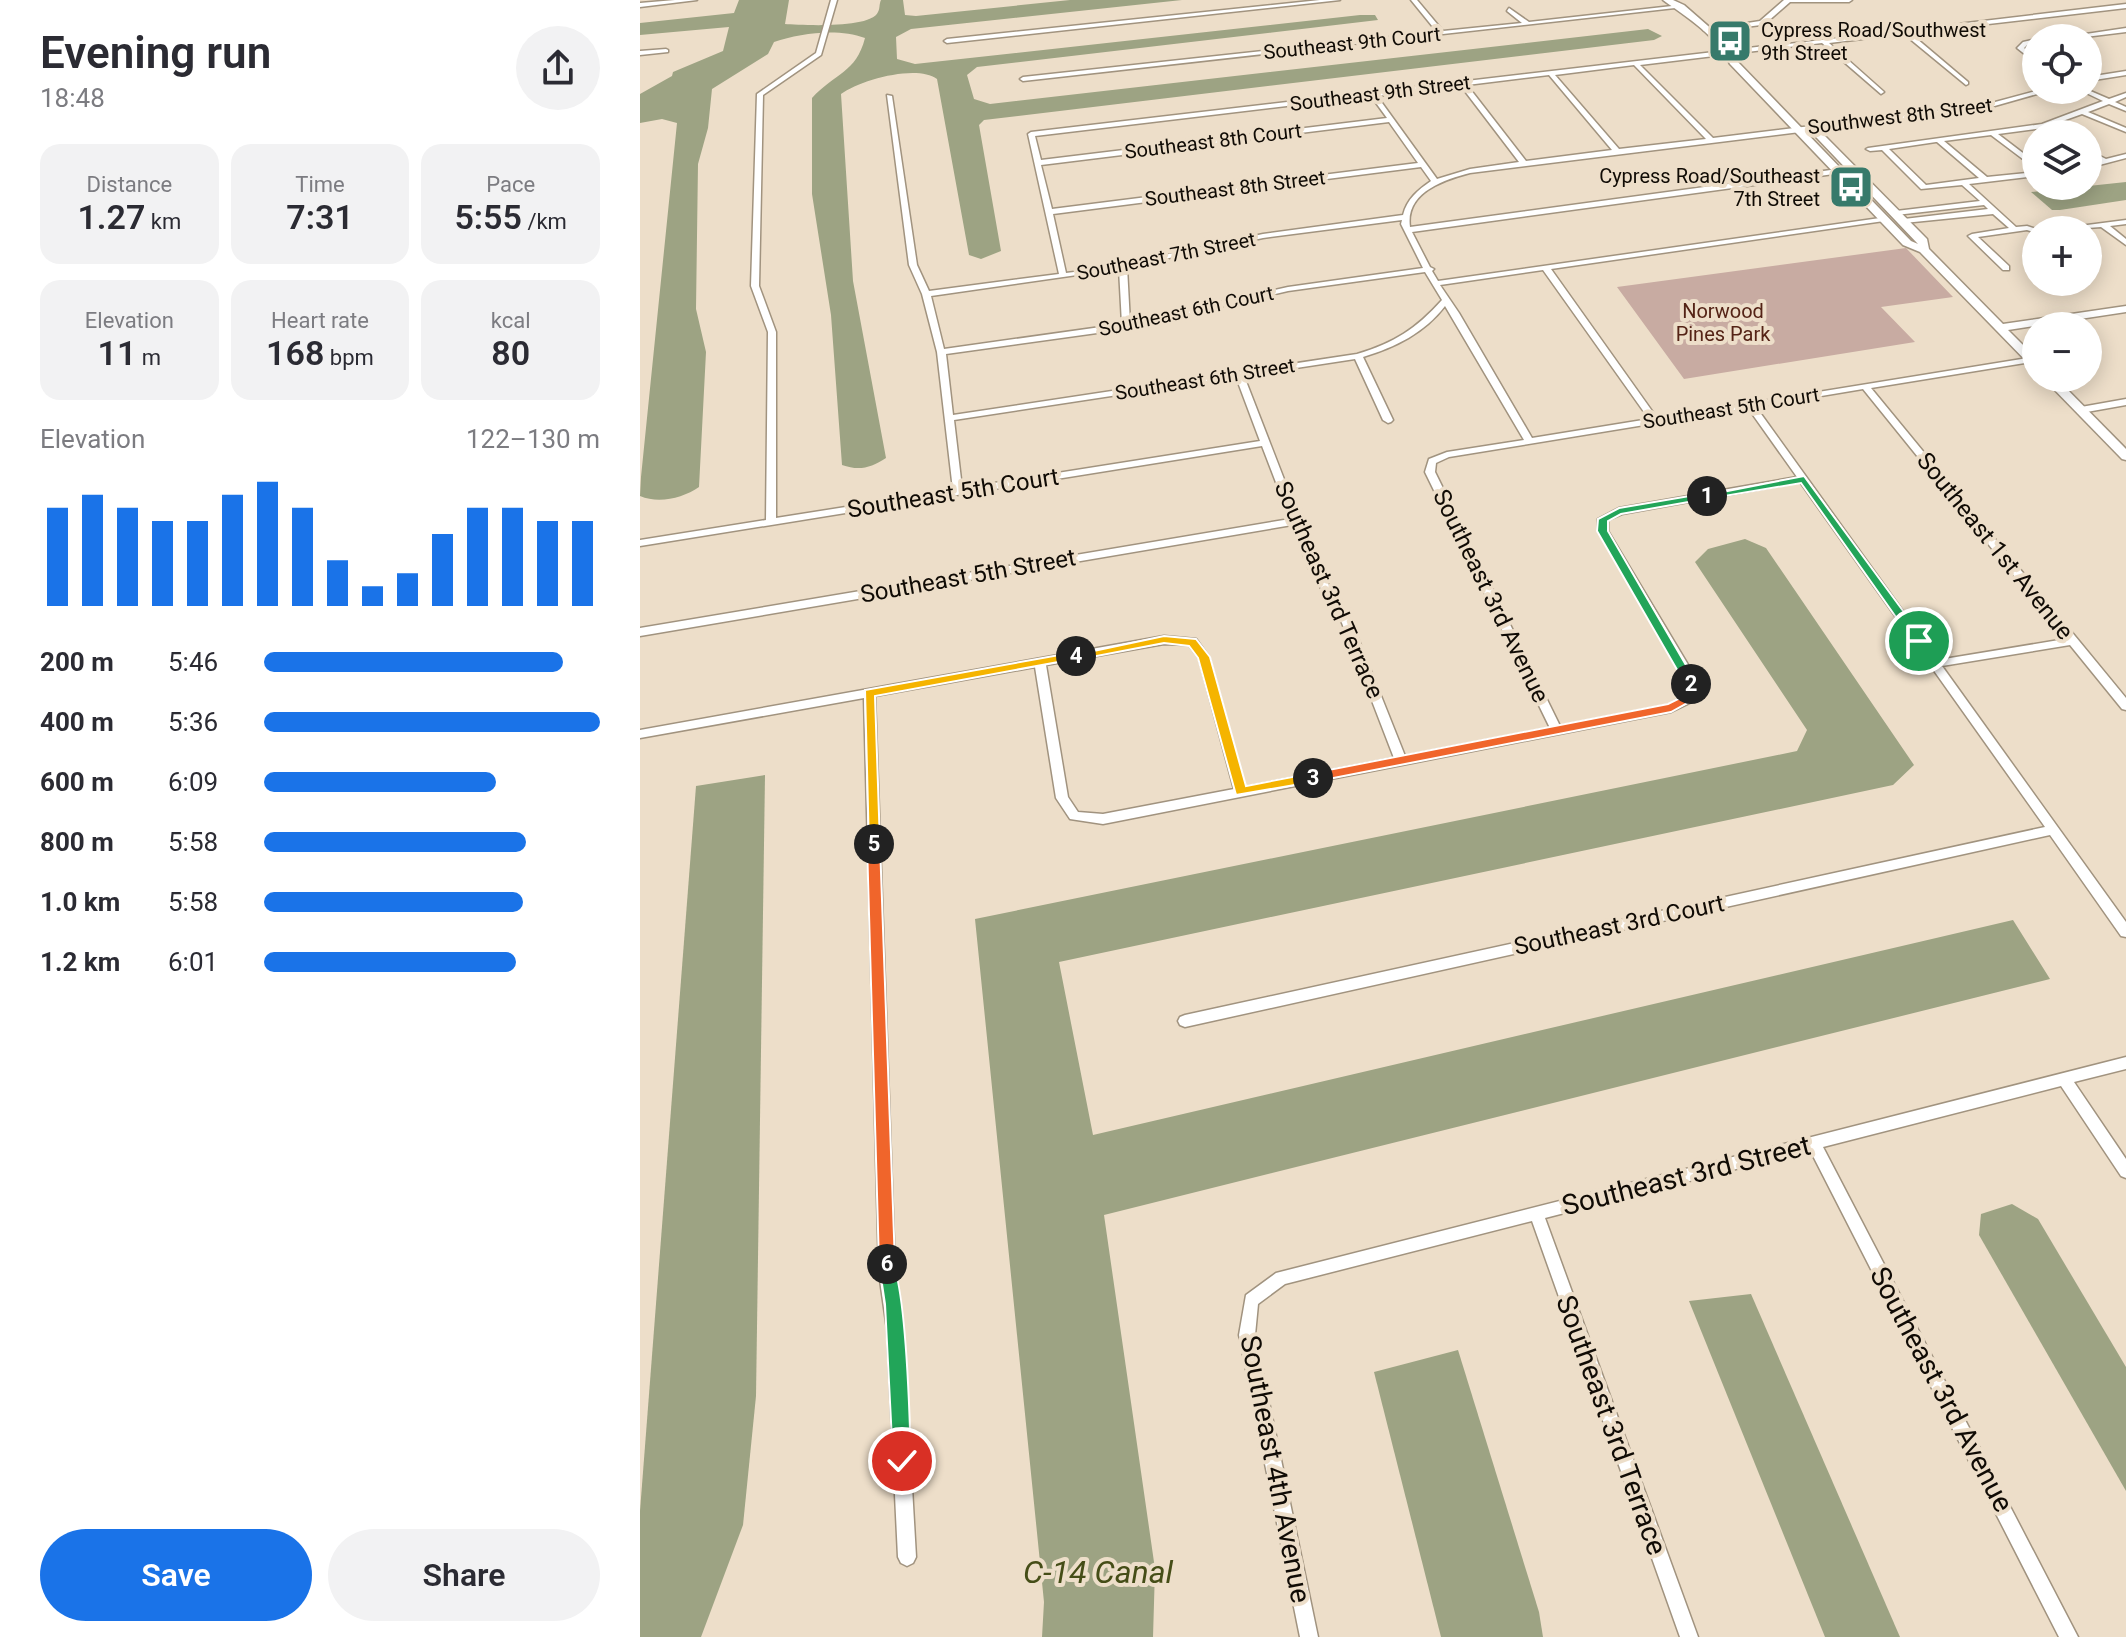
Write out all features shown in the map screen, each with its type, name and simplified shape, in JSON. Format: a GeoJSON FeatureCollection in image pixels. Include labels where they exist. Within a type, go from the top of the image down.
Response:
{"type":"FeatureCollection","features":[{"type":"Feature","properties":{"kind":"street"},"geometry":{"type":"LineString","coordinates":[[640,5],[694,0]]}},
{"type":"Feature","properties":{"kind":"street"},"geometry":{"type":"LineString","coordinates":[[771,522],[772,332],[755,286],[760,94],[819,54],[834,0]]}},
{"type":"Feature","properties":{"kind":"street"},"geometry":{"type":"LineString","coordinates":[[947,41],[1337,0]]}},
{"type":"Feature","properties":{"kind":"street"},"geometry":{"type":"LineString","coordinates":[[1414,0],[1441,33]]}},
{"type":"Feature","properties":{"kind":"street"},"geometry":{"type":"LineString","coordinates":[[1667,0],[1679,3],[1729,51],[1746,61],[1923,241],[1924,250]]}},
{"type":"Feature","properties":{"kind":"street"},"geometry":{"type":"LineString","coordinates":[[1706,30],[1762,23],[1788,0],[1849,0]]}},
{"type":"Feature","properties":{"kind":"street"},"geometry":{"type":"LineString","coordinates":[[2096,0],[2110,7]]}},
{"type":"Feature","properties":{"kind":"street","name":"Southeast 9th Court"},"geometry":{"type":"LineString","coordinates":[[1023,79],[1528,24],[1679,3]]}},
{"type":"Feature","properties":{"kind":"street","name":"Southeast 9th Street"},"geometry":{"type":"LineString","coordinates":[[1037,163],[1031,134],[2126,6]]}},
{"type":"Feature","properties":{"kind":"street"},"geometry":{"type":"LineString","coordinates":[[1509,10],[1528,24]]}},
{"type":"Feature","properties":{"kind":"street"},"geometry":{"type":"LineString","coordinates":[[1762,23],[1786,45]]}},
{"type":"Feature","properties":{"kind":"street"},"geometry":{"type":"LineString","coordinates":[[2102,33],[2126,30]]}},
{"type":"Feature","properties":{"kind":"street"},"geometry":{"type":"LineString","coordinates":[[1904,31],[1966,83]]}},
{"type":"Feature","properties":{"kind":"street"},"geometry":{"type":"LineString","coordinates":[[1823,41],[1881,92]]}},
{"type":"Feature","properties":{"kind":"street"},"geometry":{"type":"LineString","coordinates":[[640,53],[666,51]]}},
{"type":"Feature","properties":{"kind":"street"},"geometry":{"type":"LineString","coordinates":[[1729,51],[1733,62],[1907,243],[1924,250],[2022,351]]}},
{"type":"Feature","properties":{"kind":"street"},"geometry":{"type":"LineString","coordinates":[[1635,63],[1710,139]]}},
{"type":"Feature","properties":{"kind":"street"},"geometry":{"type":"LineString","coordinates":[[1550,73],[1617,151]]}},
{"type":"Feature","properties":{"kind":"street"},"geometry":{"type":"LineString","coordinates":[[2102,77],[2126,73]]}},
{"type":"Feature","properties":{"kind":"street"},"geometry":{"type":"LineString","coordinates":[[1462,83],[1524,163]]}},
{"type":"Feature","properties":{"kind":"street"},"geometry":{"type":"LineString","coordinates":[[1373,94],[1420,165],[1435,182]]}},
{"type":"Feature","properties":{"kind":"street"},"geometry":{"type":"LineString","coordinates":[[2060,120],[2126,95]]}},
{"type":"Feature","properties":{"kind":"street"},"geometry":{"type":"LineString","coordinates":[[889,96],[913,265],[926,294],[941,352],[958,492]]}},
{"type":"Feature","properties":{"kind":"street","name":"Southwest 8th Street"},"geometry":{"type":"LineString","coordinates":[[1798,129],[1984,107],[2022,97]]}},
{"type":"Feature","properties":{"kind":"street"},"geometry":{"type":"LineString","coordinates":[[2102,98],[2126,109]]}},
{"type":"Feature","properties":{"kind":"street"},"geometry":{"type":"LineString","coordinates":[[2083,112],[2126,130]]}},
{"type":"Feature","properties":{"kind":"street","name":"Southeast 8th Court"},"geometry":{"type":"LineString","coordinates":[[1037,163],[1390,120]]}},
{"type":"Feature","properties":{"kind":"street"},"geometry":{"type":"LineString","coordinates":[[1529,441],[1455,313],[1444,302],[1438,283],[1408,230],[1405,217],[1414,197],[1435,182],[1474,171],[1798,129]]}},
{"type":"Feature","properties":{"kind":"street"},"geometry":{"type":"LineString","coordinates":[[1870,149],[2022,129]]}},
{"type":"Feature","properties":{"kind":"street"},"geometry":{"type":"LineString","coordinates":[[1994,134],[2022,156]]}},
{"type":"Feature","properties":{"kind":"street"},"geometry":{"type":"LineString","coordinates":[[1939,141],[1987,181]]}},
{"type":"Feature","properties":{"kind":"street"},"geometry":{"type":"LineString","coordinates":[[1883,147],[1924,187],[2022,176]]}},
{"type":"Feature","properties":{"kind":"street"},"geometry":{"type":"LineString","coordinates":[[2104,161],[2126,156]]}},
{"type":"Feature","properties":{"kind":"street"},"geometry":{"type":"LineString","coordinates":[[1037,163],[1063,276]]}},
{"type":"Feature","properties":{"kind":"street","name":"Southeast 8th Street"},"geometry":{"type":"LineString","coordinates":[[1049,212],[1420,165]]}},
{"type":"Feature","properties":{"kind":"street"},"geometry":{"type":"LineString","coordinates":[[1408,230],[1838,171]]}},
{"type":"Feature","properties":{"kind":"street"},"geometry":{"type":"LineString","coordinates":[[1965,184],[2015,230]]}},
{"type":"Feature","properties":{"kind":"street"},"geometry":{"type":"LineString","coordinates":[[1900,217],[1986,203]]}},
{"type":"Feature","properties":{"kind":"street"},"geometry":{"type":"LineString","coordinates":[[1900,217],[1995,211]]}},
{"type":"Feature","properties":{"kind":"street","name":"Southeast 7th Street"},"geometry":{"type":"LineString","coordinates":[[926,294],[1123,267],[1247,239],[1405,217]]}},
{"type":"Feature","properties":{"kind":"street"},"geometry":{"type":"LineString","coordinates":[[1438,283],[1884,219]]}},
{"type":"Feature","properties":{"kind":"street"},"geometry":{"type":"LineString","coordinates":[[2103,225],[2126,222]]}},
{"type":"Feature","properties":{"kind":"street"},"geometry":{"type":"LineString","coordinates":[[2103,225],[2126,243]]}},
{"type":"Feature","properties":{"kind":"street"},"geometry":{"type":"LineString","coordinates":[[2006,268],[1972,236],[2022,230]]}},
{"type":"Feature","properties":{"kind":"street"},"geometry":{"type":"LineString","coordinates":[[1123,267],[1126,326]]}},
{"type":"Feature","properties":{"kind":"street"},"geometry":{"type":"LineString","coordinates":[[1545,267],[1654,420]]}},
{"type":"Feature","properties":{"kind":"street","name":"Southeast 6th Court"},"geometry":{"type":"LineString","coordinates":[[941,352],[1126,326],[1288,289],[1430,269]]}},
{"type":"Feature","properties":{"kind":"street","name":"Southeast 6th Street"},"geometry":{"type":"LineString","coordinates":[[949,418],[1358,356],[1405,340],[1432,320],[1444,302]]}},
{"type":"Feature","properties":{"kind":"street"},"geometry":{"type":"LineString","coordinates":[[2000,328],[2126,309]]}},
{"type":"Feature","properties":{"kind":"street"},"geometry":{"type":"LineString","coordinates":[[1358,356],[1388,420]]}},
{"type":"Feature","properties":{"kind":"street","name":"Southeast 5th Court"},"geometry":{"type":"LineString","coordinates":[[1432,461],[1447,455],[1654,420],[2022,364]]}},
{"type":"Feature","properties":{"kind":"street","name":"Southeast 3rd Terrace"},"geometry":{"type":"LineString","coordinates":[[1239,374],[1323,589],[1347,623],[1401,761]]}},
{"type":"Feature","properties":{"kind":"street","name":"Southeast 1st Avenue"},"geometry":{"type":"LineString","coordinates":[[1865,386],[2126,706]]}},
{"type":"Feature","properties":{"kind":"street"},"geometry":{"type":"LineString","coordinates":[[2063,392],[2126,456]]}},
{"type":"Feature","properties":{"kind":"street"},"geometry":{"type":"LineString","coordinates":[[2081,410],[2126,402]]}},
{"type":"Feature","properties":{"kind":"street"},"geometry":{"type":"LineString","coordinates":[[1750,405],[2126,932]]}},
{"type":"Feature","properties":{"kind":"street","name":"Southeast 5th Court"},"geometry":{"type":"LineString","coordinates":[[640,543],[1265,443]]}},
{"type":"Feature","properties":{"kind":"street","name":"Southeast 3rd Avenue"},"geometry":{"type":"LineString","coordinates":[[1432,461],[1430,472],[1557,730]]}},
{"type":"Feature","properties":{"kind":"street"},"geometry":{"type":"LineString","coordinates":[[1040,662],[1062,798],[1074,816],[1103,819],[1671,708],[1692,697],[1691,678],[1603,531],[1603,519],[1619,511],[1804,479]]}},
{"type":"Feature","properties":{"kind":"street","name":"Southeast 5th Street"},"geometry":{"type":"LineString","coordinates":[[640,632],[1295,521]]}},
{"type":"Feature","properties":{"kind":"street"},"geometry":{"type":"LineString","coordinates":[[640,734],[1164,640],[1192,642],[1204,657],[1241,792]]}},
{"type":"Feature","properties":{"kind":"street"},"geometry":{"type":"LineString","coordinates":[[1935,664],[2072,641]]}},
{"type":"Feature","properties":{"kind":"street"},"geometry":{"type":"LineString","coordinates":[[869,693],[887,1273],[895,1329],[907,1557]]}},
{"type":"Feature","properties":{"kind":"street","name":"Southeast 3rd Court"},"geometry":{"type":"LineString","coordinates":[[1185,1021],[2052,830]]}},
{"type":"Feature","properties":{"kind":"street","name":"Southeast 3rd Street"},"geometry":{"type":"LineString","coordinates":[[1251,1300],[1281,1278],[2126,1063]]}},
{"type":"Feature","properties":{"kind":"street"},"geometry":{"type":"LineString","coordinates":[[2064,1079],[2126,1171]]}},
{"type":"Feature","properties":{"kind":"street","name":"Southeast 3rd Avenue"},"geometry":{"type":"LineString","coordinates":[[1813,1142],[2069,1637]]}},
{"type":"Feature","properties":{"kind":"street","name":"Southeast 3rd Terrace"},"geometry":{"type":"LineString","coordinates":[[1536,1213],[1689,1637]]}},
{"type":"Feature","properties":{"kind":"street","name":"Southeast 4th Avenue"},"geometry":{"type":"LineString","coordinates":[[1251,1300],[1247,1335],[1309,1637]]}},
{"type":"Feature","properties":{"kind":"green space","name":"Norwood Pines Park"},"geometry":{"type":"Polygon","coordinates":[[[1906,248],[1953,297],[1881,307],[1915,342],[1684,379],[1617,287],[1906,248]]]}},
{"type":"Feature","properties":{"kind":"water"},"geometry":{"type":"Polygon","coordinates":[[[739,0],[789,0],[785,24],[820,25],[850,24],[873,17],[879,11],[881,0],[903,0],[905,15],[916,16],[1070,0],[1182,0],[911,29],[896,37],[897,59],[915,64],[1360,15],[1375,15],[1378,20],[977,67],[967,75],[974,99],[990,104],[1648,29],[1662,36],[1654,40],[984,120],[979,125],[1001,251],[981,259],[969,255],[937,79],[903,73],[874,79],[850,89],[841,94],[853,281],[886,458],[859,468],[842,465],[831,315],[812,194],[812,98],[850,66],[865,38],[843,33],[820,33],[774,42],[768,54],[712,89],[708,128],[698,164],[696,309],[706,352],[699,487],[671,499],[655,500],[640,496],[641,477],[677,123],[662,119],[640,123],[640,94],[672,76],[673,72],[723,51],[729,27],[640,35],[640,23],[734,13],[739,0]]]}},
{"type":"Feature","properties":{"kind":"water"},"geometry":{"type":"Polygon","coordinates":[[[2126,182],[2126,200],[2052,210],[2040,200],[2102,200],[2102,185],[2126,182]]]}},
{"type":"Feature","properties":{"kind":"water","name":"C-14 Canal"},"geometry":{"type":"Polygon","coordinates":[[[1745,539],[1766,548],[1914,765],[1893,785],[1059,962],[1093,1135],[2013,920],[2050,979],[1104,1215],[1155,1569],[1153,1637],[1042,1637],[1044,1602],[975,919],[1797,751],[1807,730],[1695,562],[1708,549],[1745,539]]]}},
{"type":"Feature","properties":{"kind":"water"},"geometry":{"type":"Polygon","coordinates":[[[765,775],[756,1396],[743,1525],[701,1637],[640,1637],[640,1511],[696,786],[765,775]]]}},
{"type":"Feature","properties":{"kind":"water"},"geometry":{"type":"Polygon","coordinates":[[[2012,1204],[2038,1219],[2126,1367],[2126,1491],[1979,1235],[1981,1214],[2012,1204]]]}},
{"type":"Feature","properties":{"kind":"water"},"geometry":{"type":"Polygon","coordinates":[[[1751,1294],[1900,1637],[1825,1637],[1689,1301],[1751,1294]]]}},
{"type":"Feature","properties":{"kind":"water"},"geometry":{"type":"Polygon","coordinates":[[[1458,1350],[1539,1612],[1543,1637],[1441,1637],[1374,1372],[1458,1350]]]}},
{"type":"Feature","properties":{"kind":"place","name":"Cypress Road/Southwest 9th Street"},"geometry":{"type":"Point","coordinates":[1730,41]}},
{"type":"Feature","properties":{"kind":"place","name":"Cypress Road/Southeast 7th Street"},"geometry":{"type":"Point","coordinates":[1851,187]}},
{"type":"Feature","properties":{"kind":"route"},"geometry":{"type":"LineString","coordinates":[[902,1461],[893,1304],[887,1273],[869,693],[1164,640],[1192,642],[1204,657],[1241,792],[1671,708],[1692,697],[1691,678],[1603,531],[1603,519],[1619,511],[1804,479],[1919,641]]}}]}
